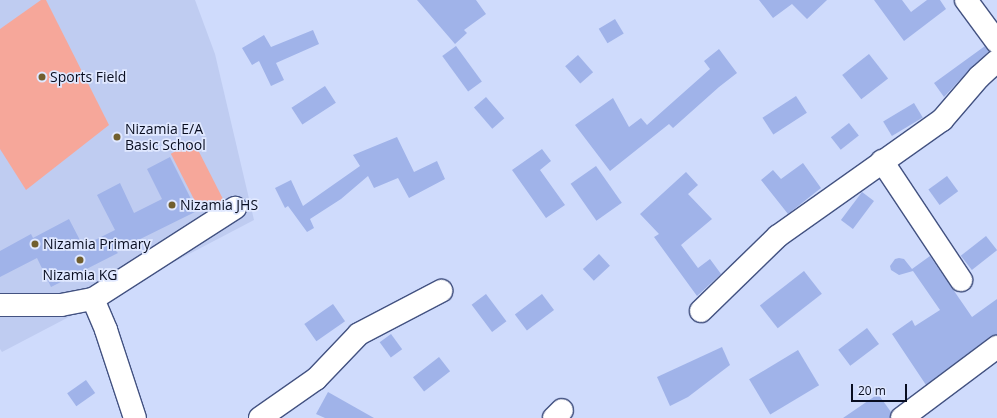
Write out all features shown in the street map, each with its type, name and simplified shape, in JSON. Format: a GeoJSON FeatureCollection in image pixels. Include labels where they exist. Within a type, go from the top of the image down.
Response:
{"type":"FeatureCollection","features":[{"type":"Feature","properties":{"kind":"street"},"geometry":{"type":"LineString","coordinates":[[966,0],[997,42]]}},
{"type":"Feature","properties":{"kind":"street"},"geometry":{"type":"LineString","coordinates":[[701,311],[778,236],[942,120],[979,77],[997,60]]}},
{"type":"Feature","properties":{"kind":"street"},"geometry":{"type":"LineString","coordinates":[[882,161],[961,280]]}},
{"type":"Feature","properties":{"kind":"street"},"geometry":{"type":"LineString","coordinates":[[0,304],[61,305],[93,299],[235,208]]}},
{"type":"Feature","properties":{"kind":"street"},"geometry":{"type":"LineString","coordinates":[[260,418],[316,379],[359,334],[440,291]]}},
{"type":"Feature","properties":{"kind":"street"},"geometry":{"type":"LineString","coordinates":[[93,299],[106,330],[135,418]]}},
{"type":"Feature","properties":{"kind":"street"},"geometry":{"type":"LineString","coordinates":[[902,418],[997,347]]}},
{"type":"Feature","properties":{"kind":"shaded area","name":"Nizamia E/A Basic School"},"geometry":{"type":"Polygon","coordinates":[[[0,0],[195,0],[215,54],[254,220],[2,352],[0,349],[0,0]]]}},
{"type":"Feature","properties":{"kind":"shaded area","name":"Sports Field"},"geometry":{"type":"Polygon","coordinates":[[[41,0],[46,0],[109,125],[26,190],[0,149],[0,29],[41,0]]]}},
{"type":"Feature","properties":{"kind":"shaded area"},"geometry":{"type":"Polygon","coordinates":[[[194,142],[224,200],[200,212],[171,154],[194,142]]]}},
{"type":"Feature","properties":{"kind":"building"},"geometry":{"type":"Polygon","coordinates":[[[417,0],[476,0],[486,14],[464,30],[467,33],[455,44],[417,0]]]}},
{"type":"Feature","properties":{"kind":"building"},"geometry":{"type":"Polygon","coordinates":[[[759,0],[827,0],[807,19],[792,4],[773,18],[759,0]]]}},
{"type":"Feature","properties":{"kind":"building"},"geometry":{"type":"Polygon","coordinates":[[[874,0],[902,0],[911,12],[927,0],[940,0],[946,9],[904,41],[874,0]]]}},
{"type":"Feature","properties":{"kind":"building"},"geometry":{"type":"Polygon","coordinates":[[[615,19],[624,34],[607,43],[599,29],[615,19]]]}},
{"type":"Feature","properties":{"kind":"building"},"geometry":{"type":"Polygon","coordinates":[[[313,30],[319,44],[276,63],[284,80],[271,86],[259,61],[252,65],[242,48],[264,35],[271,47],[313,30]]]}},
{"type":"Feature","properties":{"kind":"building"},"geometry":{"type":"Polygon","coordinates":[[[456,46],[482,82],[468,92],[442,56],[456,46]]]}},
{"type":"Feature","properties":{"kind":"building"},"geometry":{"type":"Polygon","coordinates":[[[985,46],[989,51],[944,97],[934,83],[985,46]]]}},
{"type":"Feature","properties":{"kind":"building"},"geometry":{"type":"Polygon","coordinates":[[[719,49],[737,73],[673,128],[669,124],[610,171],[575,125],[613,98],[629,127],[641,118],[647,125],[710,69],[704,61],[719,49]]]}},
{"type":"Feature","properties":{"kind":"building"},"geometry":{"type":"Polygon","coordinates":[[[869,54],[888,78],[861,99],[842,75],[869,54]]]}},
{"type":"Feature","properties":{"kind":"building"},"geometry":{"type":"Polygon","coordinates":[[[578,55],[593,72],[580,84],[565,66],[578,55]]]}},
{"type":"Feature","properties":{"kind":"building"},"geometry":{"type":"Polygon","coordinates":[[[325,86],[336,103],[302,125],[291,108],[325,86]]]}},
{"type":"Feature","properties":{"kind":"building"},"geometry":{"type":"Polygon","coordinates":[[[796,96],[807,113],[773,135],[762,118],[796,96]]]}},
{"type":"Feature","properties":{"kind":"building"},"geometry":{"type":"Polygon","coordinates":[[[486,97],[504,118],[492,129],[474,107],[486,97]]]}},
{"type":"Feature","properties":{"kind":"building"},"geometry":{"type":"Polygon","coordinates":[[[914,103],[923,118],[892,136],[883,122],[914,103]]]}},
{"type":"Feature","properties":{"kind":"building"},"geometry":{"type":"Polygon","coordinates":[[[849,123],[859,136],[841,150],[831,137],[849,123]]]}},
{"type":"Feature","properties":{"kind":"building"},"geometry":{"type":"Polygon","coordinates":[[[397,137],[414,172],[437,161],[445,179],[409,198],[398,178],[374,188],[368,176],[341,199],[310,219],[314,228],[307,232],[288,206],[285,208],[275,188],[291,180],[303,206],[360,166],[353,155],[397,137]]]}},
{"type":"Feature","properties":{"kind":"building"},"geometry":{"type":"Polygon","coordinates":[[[542,149],[551,161],[540,170],[565,205],[546,218],[512,170],[542,149]]]}},
{"type":"Feature","properties":{"kind":"building"},"geometry":{"type":"Polygon","coordinates":[[[170,157],[197,211],[116,251],[118,253],[51,287],[37,258],[0,277],[0,251],[31,234],[33,238],[69,219],[83,246],[115,230],[97,195],[120,183],[134,213],[162,199],[147,169],[170,157]]]}},
{"type":"Feature","properties":{"kind":"building"},"geometry":{"type":"Polygon","coordinates":[[[803,163],[821,188],[788,214],[761,180],[773,170],[781,179],[803,163]]]}},
{"type":"Feature","properties":{"kind":"building"},"geometry":{"type":"Polygon","coordinates":[[[596,166],[622,203],[596,221],[571,184],[596,166]]]}},
{"type":"Feature","properties":{"kind":"building"},"geometry":{"type":"Polygon","coordinates":[[[686,172],[698,185],[688,194],[712,219],[681,245],[698,268],[710,259],[721,274],[697,296],[654,237],[659,234],[640,214],[686,172]]]}},
{"type":"Feature","properties":{"kind":"building"},"geometry":{"type":"Polygon","coordinates":[[[947,176],[958,191],[940,205],[928,190],[947,176]]]}},
{"type":"Feature","properties":{"kind":"building"},"geometry":{"type":"Polygon","coordinates":[[[862,192],[874,201],[853,229],[841,220],[862,192]]]}},
{"type":"Feature","properties":{"kind":"building"},"geometry":{"type":"Polygon","coordinates":[[[986,236],[997,250],[972,270],[961,256],[986,236]]]}},
{"type":"Feature","properties":{"kind":"building"},"geometry":{"type":"Polygon","coordinates":[[[599,254],[610,266],[594,281],[583,269],[599,254]]]}},
{"type":"Feature","properties":{"kind":"building"},"geometry":{"type":"Polygon","coordinates":[[[930,256],[972,317],[997,299],[997,335],[990,337],[926,385],[892,334],[912,320],[915,326],[940,310],[913,271],[899,275],[891,270],[890,266],[895,259],[899,258],[904,259],[912,269],[930,256]]]}},
{"type":"Feature","properties":{"kind":"building"},"geometry":{"type":"Polygon","coordinates":[[[804,271],[822,294],[778,328],[760,305],[804,271]]]}},
{"type":"Feature","properties":{"kind":"building"},"geometry":{"type":"Polygon","coordinates":[[[486,294],[506,321],[492,332],[472,305],[486,294]]]}},
{"type":"Feature","properties":{"kind":"building"},"geometry":{"type":"Polygon","coordinates":[[[542,294],[554,310],[527,330],[515,314],[542,294]]]}},
{"type":"Feature","properties":{"kind":"building"},"geometry":{"type":"Polygon","coordinates":[[[333,304],[345,321],[316,341],[304,324],[333,304]]]}},
{"type":"Feature","properties":{"kind":"building"},"geometry":{"type":"Polygon","coordinates":[[[867,328],[879,344],[850,366],[838,350],[867,328]]]}},
{"type":"Feature","properties":{"kind":"building"},"geometry":{"type":"Polygon","coordinates":[[[391,334],[402,349],[391,358],[380,342],[391,334]]]}},
{"type":"Feature","properties":{"kind":"building"},"geometry":{"type":"Polygon","coordinates":[[[722,347],[730,365],[688,397],[670,406],[657,377],[722,347]]]}},
{"type":"Feature","properties":{"kind":"building"},"geometry":{"type":"Polygon","coordinates":[[[798,350],[819,385],[770,415],[749,379],[798,350]]]}},
{"type":"Feature","properties":{"kind":"building"},"geometry":{"type":"Polygon","coordinates":[[[439,357],[450,371],[424,392],[413,377],[439,357]]]}},
{"type":"Feature","properties":{"kind":"building"},"geometry":{"type":"Polygon","coordinates":[[[86,380],[95,393],[76,406],[67,393],[86,380]]]}},
{"type":"Feature","properties":{"kind":"building"},"geometry":{"type":"Polygon","coordinates":[[[328,392],[374,418],[325,418],[316,414],[328,392]]]}},
{"type":"Feature","properties":{"kind":"building"},"geometry":{"type":"Polygon","coordinates":[[[878,394],[891,412],[890,418],[843,418],[878,394]]]}},
{"type":"Feature","properties":{"kind":"place","name":"Sports Field"},"geometry":{"type":"Point","coordinates":[42,77]}},
{"type":"Feature","properties":{"kind":"place","name":"Nizamia E/A Basic School"},"geometry":{"type":"Point","coordinates":[117,137]}},
{"type":"Feature","properties":{"kind":"place","name":"Nizamia JHS"},"geometry":{"type":"Point","coordinates":[172,205]}},
{"type":"Feature","properties":{"kind":"place","name":"Nizamia Primary"},"geometry":{"type":"Point","coordinates":[35,244]}},
{"type":"Feature","properties":{"kind":"place","name":"Nizamia KG"},"geometry":{"type":"Point","coordinates":[80,260]}}]}
